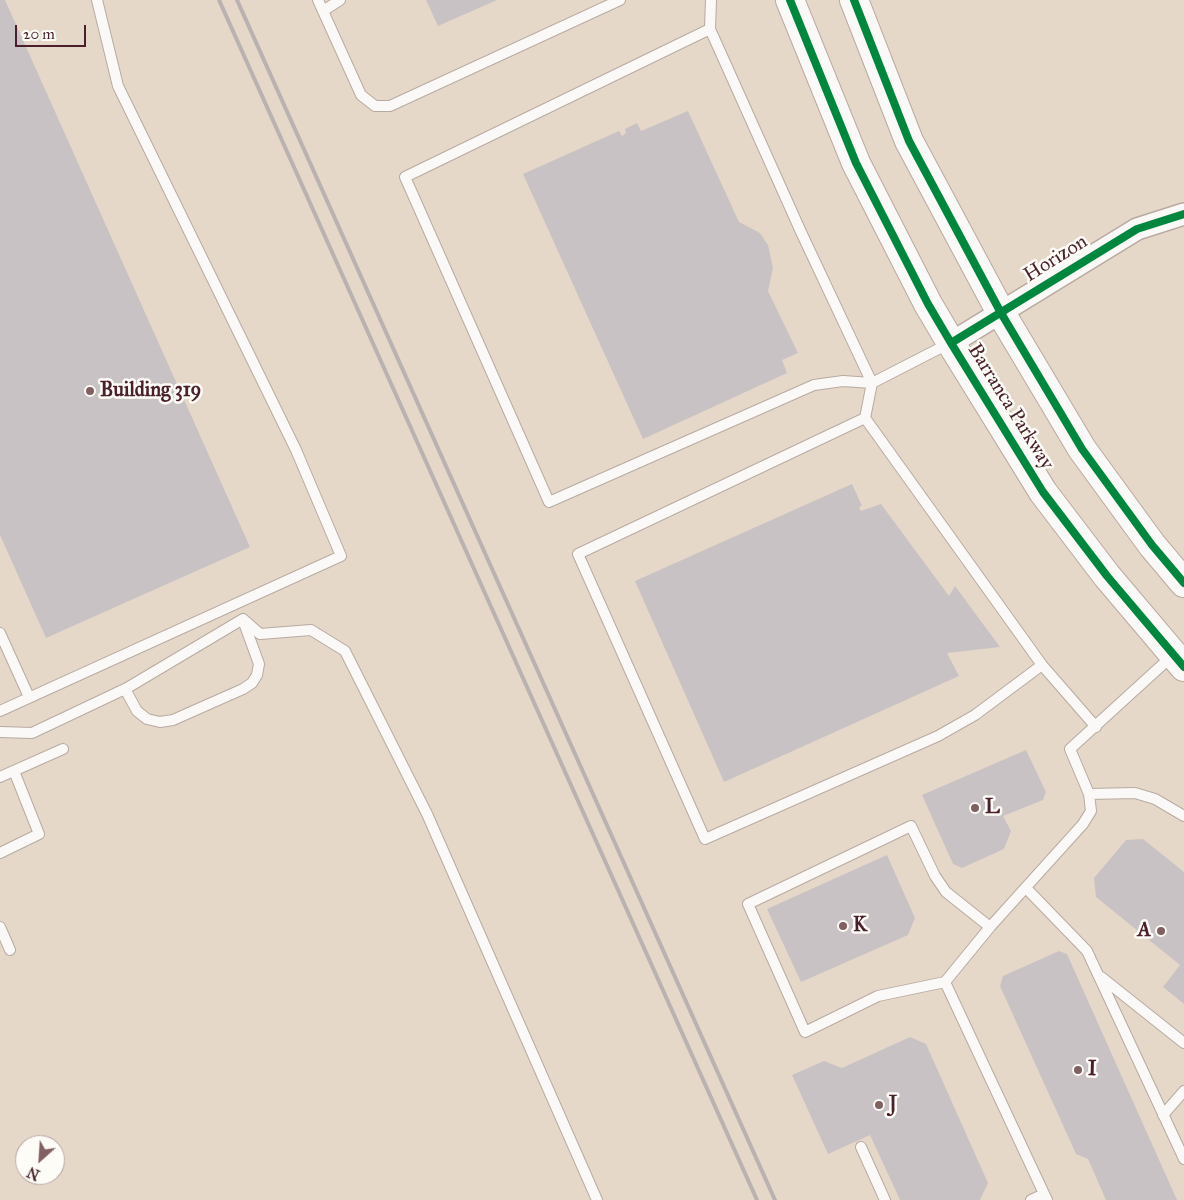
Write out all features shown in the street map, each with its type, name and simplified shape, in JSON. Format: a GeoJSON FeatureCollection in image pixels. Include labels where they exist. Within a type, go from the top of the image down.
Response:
{"type":"FeatureCollection","features":[{"type":"Feature","properties":{"kind":"main road","name":"Barranca Parkway"},"geometry":{"type":"LineString","coordinates":[[790,0],[856,163],[928,304],[1043,492],[1107,576],[1179,661]]}},
{"type":"Feature","properties":{"kind":"main road","name":"Barranca Parkway"},"geometry":{"type":"LineString","coordinates":[[854,0],[909,141],[1001,313],[1082,449],[1152,546],[1184,584]]}},
{"type":"Feature","properties":{"kind":"street","name":"Horizon"},"geometry":{"type":"LineString","coordinates":[[951,343],[1137,229],[1184,214]]}},
{"type":"Feature","properties":{"kind":"lane"},"geometry":{"type":"LineString","coordinates":[[0,711],[341,556],[296,450],[118,86],[97,0]]}},
{"type":"Feature","properties":{"kind":"lane"},"geometry":{"type":"LineString","coordinates":[[318,0],[361,95],[375,106],[390,106],[620,0]]}},
{"type":"Feature","properties":{"kind":"lane"},"geometry":{"type":"LineString","coordinates":[[323,11],[340,0]]}},
{"type":"Feature","properties":{"kind":"lane"},"geometry":{"type":"LineString","coordinates":[[711,0],[710,29],[801,232],[872,383],[866,418],[1042,665],[1096,727]]}},
{"type":"Feature","properties":{"kind":"lane"},"geometry":{"type":"LineString","coordinates":[[710,29],[405,177],[549,502],[814,386],[843,381],[872,383],[951,343]]}},
{"type":"Feature","properties":{"kind":"lane"},"geometry":{"type":"LineString","coordinates":[[866,418],[578,554],[705,839],[938,736],[975,715],[1042,665]]}},
{"type":"Feature","properties":{"kind":"lane"},"geometry":{"type":"LineString","coordinates":[[0,732],[32,733],[125,689],[243,619]]}},
{"type":"Feature","properties":{"kind":"lane"},"geometry":{"type":"LineString","coordinates":[[125,689],[137,711],[147,719],[160,722],[173,720],[243,689],[252,683],[257,675],[259,664],[243,619]]}},
{"type":"Feature","properties":{"kind":"lane"},"geometry":{"type":"LineString","coordinates":[[243,619],[260,634],[311,630],[345,651],[427,814],[596,1200]]}},
{"type":"Feature","properties":{"kind":"lane"},"geometry":{"type":"LineString","coordinates":[[0,633],[29,697]]}},
{"type":"Feature","properties":{"kind":"lane"},"geometry":{"type":"LineString","coordinates":[[990,927],[946,892],[935,876],[911,826],[748,904],[805,1032],[878,996],[945,982],[990,927],[1083,824],[1091,812],[1089,794],[1070,750],[1179,661]]}},
{"type":"Feature","properties":{"kind":"lane"},"geometry":{"type":"LineString","coordinates":[[0,778],[63,749]]}},
{"type":"Feature","properties":{"kind":"lane"},"geometry":{"type":"LineString","coordinates":[[0,853],[39,834],[14,771]]}},
{"type":"Feature","properties":{"kind":"lane"},"geometry":{"type":"LineString","coordinates":[[1089,794],[1136,793],[1155,799],[1184,816]]}},
{"type":"Feature","properties":{"kind":"lane"},"geometry":{"type":"LineString","coordinates":[[1026,888],[1087,951],[1184,1159]]}},
{"type":"Feature","properties":{"kind":"lane"},"geometry":{"type":"LineString","coordinates":[[0,927],[10,950]]}},
{"type":"Feature","properties":{"kind":"lane"},"geometry":{"type":"LineString","coordinates":[[1098,974],[1184,1043]]}},
{"type":"Feature","properties":{"kind":"lane"},"geometry":{"type":"LineString","coordinates":[[945,982],[1046,1197],[1031,1200]]}},
{"type":"Feature","properties":{"kind":"lane"},"geometry":{"type":"LineString","coordinates":[[1163,1115],[1184,1091]]}},
{"type":"Feature","properties":{"kind":"lane"},"geometry":{"type":"LineString","coordinates":[[861,1146],[885,1200]]}},
{"type":"Feature","properties":{"kind":"building","name":"Building 319"},"geometry":{"type":"Polygon","coordinates":[[[0,0],[5,0],[250,547],[46,638],[0,535],[0,0]]]}},
{"type":"Feature","properties":{"kind":"building"},"geometry":{"type":"Polygon","coordinates":[[[426,0],[497,0],[438,26],[426,0]]]}},
{"type":"Feature","properties":{"kind":"building"},"geometry":{"type":"Polygon","coordinates":[[[688,111],[739,222],[760,233],[768,245],[773,268],[768,291],[798,353],[782,360],[787,373],[643,439],[523,174],[619,131],[622,136],[626,133],[625,129],[637,123],[641,131],[688,111]]]}},
{"type":"Feature","properties":{"kind":"building"},"geometry":{"type":"Polygon","coordinates":[[[852,484],[862,506],[859,507],[861,511],[881,504],[949,596],[955,586],[1000,647],[947,653],[959,676],[724,782],[635,581],[852,484]]]}},
{"type":"Feature","properties":{"kind":"building","name":"L"},"geometry":{"type":"Polygon","coordinates":[[[1026,750],[1046,792],[1043,800],[1003,816],[1011,831],[1004,849],[962,868],[953,864],[922,795],[1026,750]]]}},
{"type":"Feature","properties":{"kind":"building","name":"A"},"geometry":{"type":"Polygon","coordinates":[[[1143,839],[1184,872],[1184,1004],[1163,987],[1180,965],[1096,897],[1094,878],[1126,840],[1143,839]]]}},
{"type":"Feature","properties":{"kind":"building","name":"K"},"geometry":{"type":"Polygon","coordinates":[[[887,855],[915,918],[908,935],[801,982],[767,909],[887,855]]]}},
{"type":"Feature","properties":{"kind":"building","name":"I"},"geometry":{"type":"Polygon","coordinates":[[[1059,951],[1067,954],[1177,1200],[1106,1200],[1088,1159],[1076,1154],[1000,986],[1003,976],[1059,951]]]}},
{"type":"Feature","properties":{"kind":"building","name":"J"},"geometry":{"type":"Polygon","coordinates":[[[910,1037],[926,1044],[988,1183],[980,1200],[900,1200],[870,1135],[828,1154],[792,1075],[824,1061],[842,1068],[910,1037]]]}},
{"type":"Feature","properties":{"kind":"railway"},"geometry":{"type":"LineString","coordinates":[[219,0],[757,1200]]}},
{"type":"Feature","properties":{"kind":"railway"},"geometry":{"type":"LineString","coordinates":[[237,0],[775,1200]]}},
{"type":"Feature","properties":{"kind":"cycle path"},"geometry":{"type":"LineString","coordinates":[[790,0],[856,163],[928,304],[951,343],[1043,492],[1107,576],[1184,667]]}},
{"type":"Feature","properties":{"kind":"cycle path"},"geometry":{"type":"LineString","coordinates":[[854,0],[909,141],[1001,313],[1082,449],[1152,545],[1184,583]]}},
{"type":"Feature","properties":{"kind":"cycle path"},"geometry":{"type":"LineString","coordinates":[[951,343],[1137,229],[1184,214]]}},
{"type":"Feature","properties":{"kind":"place","name":"Building 319"},"geometry":{"type":"Point","coordinates":[90,391]}},
{"type":"Feature","properties":{"kind":"place","name":"L"},"geometry":{"type":"Point","coordinates":[975,808]}},
{"type":"Feature","properties":{"kind":"place","name":"K"},"geometry":{"type":"Point","coordinates":[843,926]}},
{"type":"Feature","properties":{"kind":"place","name":"A"},"geometry":{"type":"Point","coordinates":[1161,931]}},
{"type":"Feature","properties":{"kind":"place","name":"I"},"geometry":{"type":"Point","coordinates":[1078,1070]}},
{"type":"Feature","properties":{"kind":"place","name":"J"},"geometry":{"type":"Point","coordinates":[879,1105]}}]}
